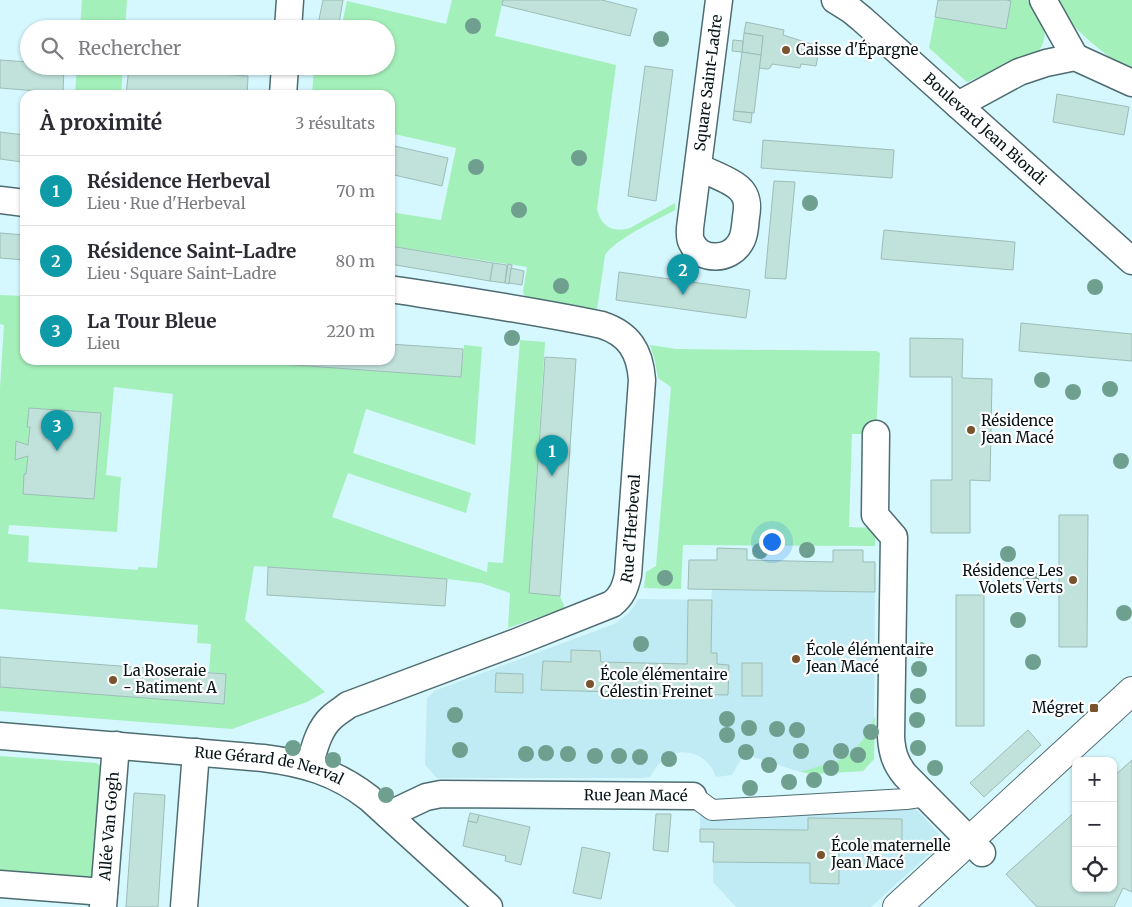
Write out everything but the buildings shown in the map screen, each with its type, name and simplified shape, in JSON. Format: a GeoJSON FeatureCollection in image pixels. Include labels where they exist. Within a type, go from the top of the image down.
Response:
{"type":"FeatureCollection","features":[{"type":"Feature","properties":{"kind":"street"},"geometry":{"type":"LineString","coordinates":[[289,20],[290,0]]}},
{"type":"Feature","properties":{"kind":"street","name":"Square Saint-Ladre"},"geometry":{"type":"LineString","coordinates":[[698,166],[719,0]]}},
{"type":"Feature","properties":{"kind":"street","name":"Boulevard Jean Biondi"},"geometry":{"type":"LineString","coordinates":[[835,0],[862,19],[1132,260]]}},
{"type":"Feature","properties":{"kind":"street"},"geometry":{"type":"LineString","coordinates":[[1043,0],[1076,57],[1132,83]]}},
{"type":"Feature","properties":{"kind":"street"},"geometry":{"type":"LineString","coordinates":[[958,105],[1019,72],[1046,63],[1076,57]]}},
{"type":"Feature","properties":{"kind":"street"},"geometry":{"type":"LineString","coordinates":[[284,90],[285,75]]}},
{"type":"Feature","properties":{"kind":"street"},"geometry":{"type":"LineString","coordinates":[[0,200],[20,202]]}},
{"type":"Feature","properties":{"kind":"street","name":"Rue d'Herbeval"},"geometry":{"type":"LineString","coordinates":[[309,766],[324,726],[330,718],[348,705],[612,604],[623,593],[628,575],[642,380],[638,357],[627,340],[620,333],[602,325],[537,312],[395,289]]}},
{"type":"Feature","properties":{"kind":"street"},"geometry":{"type":"LineString","coordinates":[[876,434],[875,515],[894,538],[892,750],[900,768],[976,847]]}},
{"type":"Feature","properties":{"kind":"street"},"geometry":{"type":"LineString","coordinates":[[924,907],[976,847],[1132,691]]}},
{"type":"Feature","properties":{"kind":"street"},"geometry":{"type":"LineString","coordinates":[[1085,757],[1132,714]]}},
{"type":"Feature","properties":{"kind":"street","name":"Rue Gérard de Nerval"},"geometry":{"type":"LineString","coordinates":[[0,736],[262,758],[309,766],[349,783],[364,794],[490,907]]}},
{"type":"Feature","properties":{"kind":"street","name":"Allée Van Gogh"},"geometry":{"type":"LineString","coordinates":[[104,899],[116,745]]}},
{"type":"Feature","properties":{"kind":"street"},"geometry":{"type":"LineString","coordinates":[[184,907],[196,752]]}},
{"type":"Feature","properties":{"kind":"street"},"geometry":{"type":"LineString","coordinates":[[897,907],[976,847],[1072,769]]}},
{"type":"Feature","properties":{"kind":"street","name":"Rue Jean Macé"},"geometry":{"type":"LineString","coordinates":[[388,815],[426,797],[442,794],[693,796],[712,810],[906,799],[926,796]]}},
{"type":"Feature","properties":{"kind":"street"},"geometry":{"type":"LineString","coordinates":[[0,884],[104,899]]}},
{"type":"Feature","properties":{"kind":"shaded area"},"geometry":{"type":"Polygon","coordinates":[[[717,548],[747,549],[747,560],[833,562],[833,550],[863,550],[863,561],[875,562],[874,759],[863,771],[811,774],[744,754],[732,775],[716,777],[712,768],[699,756],[681,752],[672,754],[664,759],[650,777],[642,778],[437,778],[425,765],[427,698],[434,691],[614,624],[628,614],[638,599],[711,600],[712,590],[688,589],[689,560],[717,560],[717,548]]]}},
{"type":"Feature","properties":{"kind":"shaded area","name":"École maternelle Jean Macé"},"geometry":{"type":"Polygon","coordinates":[[[910,806],[919,812],[938,833],[935,849],[871,907],[736,907],[713,882],[714,843],[700,842],[700,815],[833,807],[910,806]]]}},
{"type":"Feature","properties":{"kind":"green space"},"geometry":{"type":"Polygon","coordinates":[[[82,0],[127,0],[126,20],[81,20],[82,0]]]}},
{"type":"Feature","properties":{"kind":"green space"},"geometry":{"type":"Polygon","coordinates":[[[452,0],[503,0],[495,36],[616,65],[597,209],[601,220],[609,227],[618,230],[630,228],[675,203],[675,210],[627,236],[605,255],[597,310],[526,298],[523,292],[527,267],[395,247],[395,213],[441,220],[456,148],[395,134],[395,90],[312,90],[313,75],[395,75],[395,20],[343,20],[347,1],[446,24],[452,0]]]}},
{"type":"Feature","properties":{"kind":"green space"},"geometry":{"type":"Polygon","coordinates":[[[1006,0],[1027,0],[1043,24],[1045,31],[1042,44],[1038,52],[967,82],[929,48],[935,17],[1006,29],[1011,1],[1006,0]]]}},
{"type":"Feature","properties":{"kind":"green space"},"geometry":{"type":"Polygon","coordinates":[[[1051,0],[1132,0],[1132,71],[1093,44],[1051,0]]]}},
{"type":"Feature","properties":{"kind":"green space"},"geometry":{"type":"Polygon","coordinates":[[[76,75],[122,75],[121,90],[75,90],[76,75]]]}},
{"type":"Feature","properties":{"kind":"green space"},"geometry":{"type":"Polygon","coordinates":[[[0,295],[20,296],[20,365],[294,365],[461,377],[464,345],[482,347],[475,445],[366,409],[353,453],[471,493],[466,513],[348,473],[332,517],[487,572],[488,562],[503,563],[520,340],[545,342],[529,593],[560,596],[565,608],[508,628],[510,593],[481,583],[254,566],[245,620],[325,692],[307,702],[232,729],[0,711],[0,687],[223,704],[226,674],[209,672],[211,644],[197,643],[198,625],[0,609],[0,388],[4,325],[0,324],[0,295]],[[114,387],[106,475],[121,477],[117,532],[9,525],[8,534],[29,536],[28,562],[138,570],[138,567],[157,568],[173,394],[114,387]],[[29,408],[27,426],[30,427],[28,445],[15,460],[28,456],[23,494],[94,499],[101,413],[29,408]]]}},
{"type":"Feature","properties":{"kind":"green space"},"geometry":{"type":"Polygon","coordinates":[[[650,345],[676,349],[876,351],[880,353],[876,434],[852,434],[849,527],[875,528],[875,546],[683,545],[681,589],[644,588],[646,572],[656,566],[671,387],[658,378],[650,345]]]}},
{"type":"Feature","properties":{"kind":"green space"},"geometry":{"type":"Polygon","coordinates":[[[875,716],[874,759],[863,771],[811,774],[797,771],[805,771],[842,759],[860,744],[875,716]]]}},
{"type":"Feature","properties":{"kind":"green space"},"geometry":{"type":"Polygon","coordinates":[[[0,756],[96,763],[103,769],[98,871],[91,881],[0,875],[0,756]]]}},
{"type":"Feature","properties":{"kind":"place","name":"Caisse d'Épargne"},"geometry":{"type":"Point","coordinates":[786,50]}},
{"type":"Feature","properties":{"kind":"place","name":"Résidence Saint-Ladre"},"geometry":{"type":"Point","coordinates":[683,295]}},
{"type":"Feature","properties":{"kind":"place","name":"Résidence Jean Macé"},"geometry":{"type":"Point","coordinates":[971,430]}},
{"type":"Feature","properties":{"kind":"place","name":"La Tour Bleue"},"geometry":{"type":"Point","coordinates":[57,451]}},
{"type":"Feature","properties":{"kind":"place","name":"Résidence Herbeval"},"geometry":{"type":"Point","coordinates":[552,476]}},
{"type":"Feature","properties":{"kind":"place","name":"Résidence Les Volets Verts"},"geometry":{"type":"Point","coordinates":[1073,580]}},
{"type":"Feature","properties":{"kind":"place","name":"École élémentaire Jean Macé"},"geometry":{"type":"Point","coordinates":[796,659]}},
{"type":"Feature","properties":{"kind":"place","name":"La Roseraie - Batiment A"},"geometry":{"type":"Point","coordinates":[113,680]}},
{"type":"Feature","properties":{"kind":"place","name":"École élémentaire Célestin Freinet"},"geometry":{"type":"Point","coordinates":[590,684]}},
{"type":"Feature","properties":{"kind":"place","name":"Mégret"},"geometry":{"type":"Point","coordinates":[1094,708]}},
{"type":"Feature","properties":{"kind":"place","name":"École maternelle Jean Macé"},"geometry":{"type":"Point","coordinates":[821,855]}}]}
